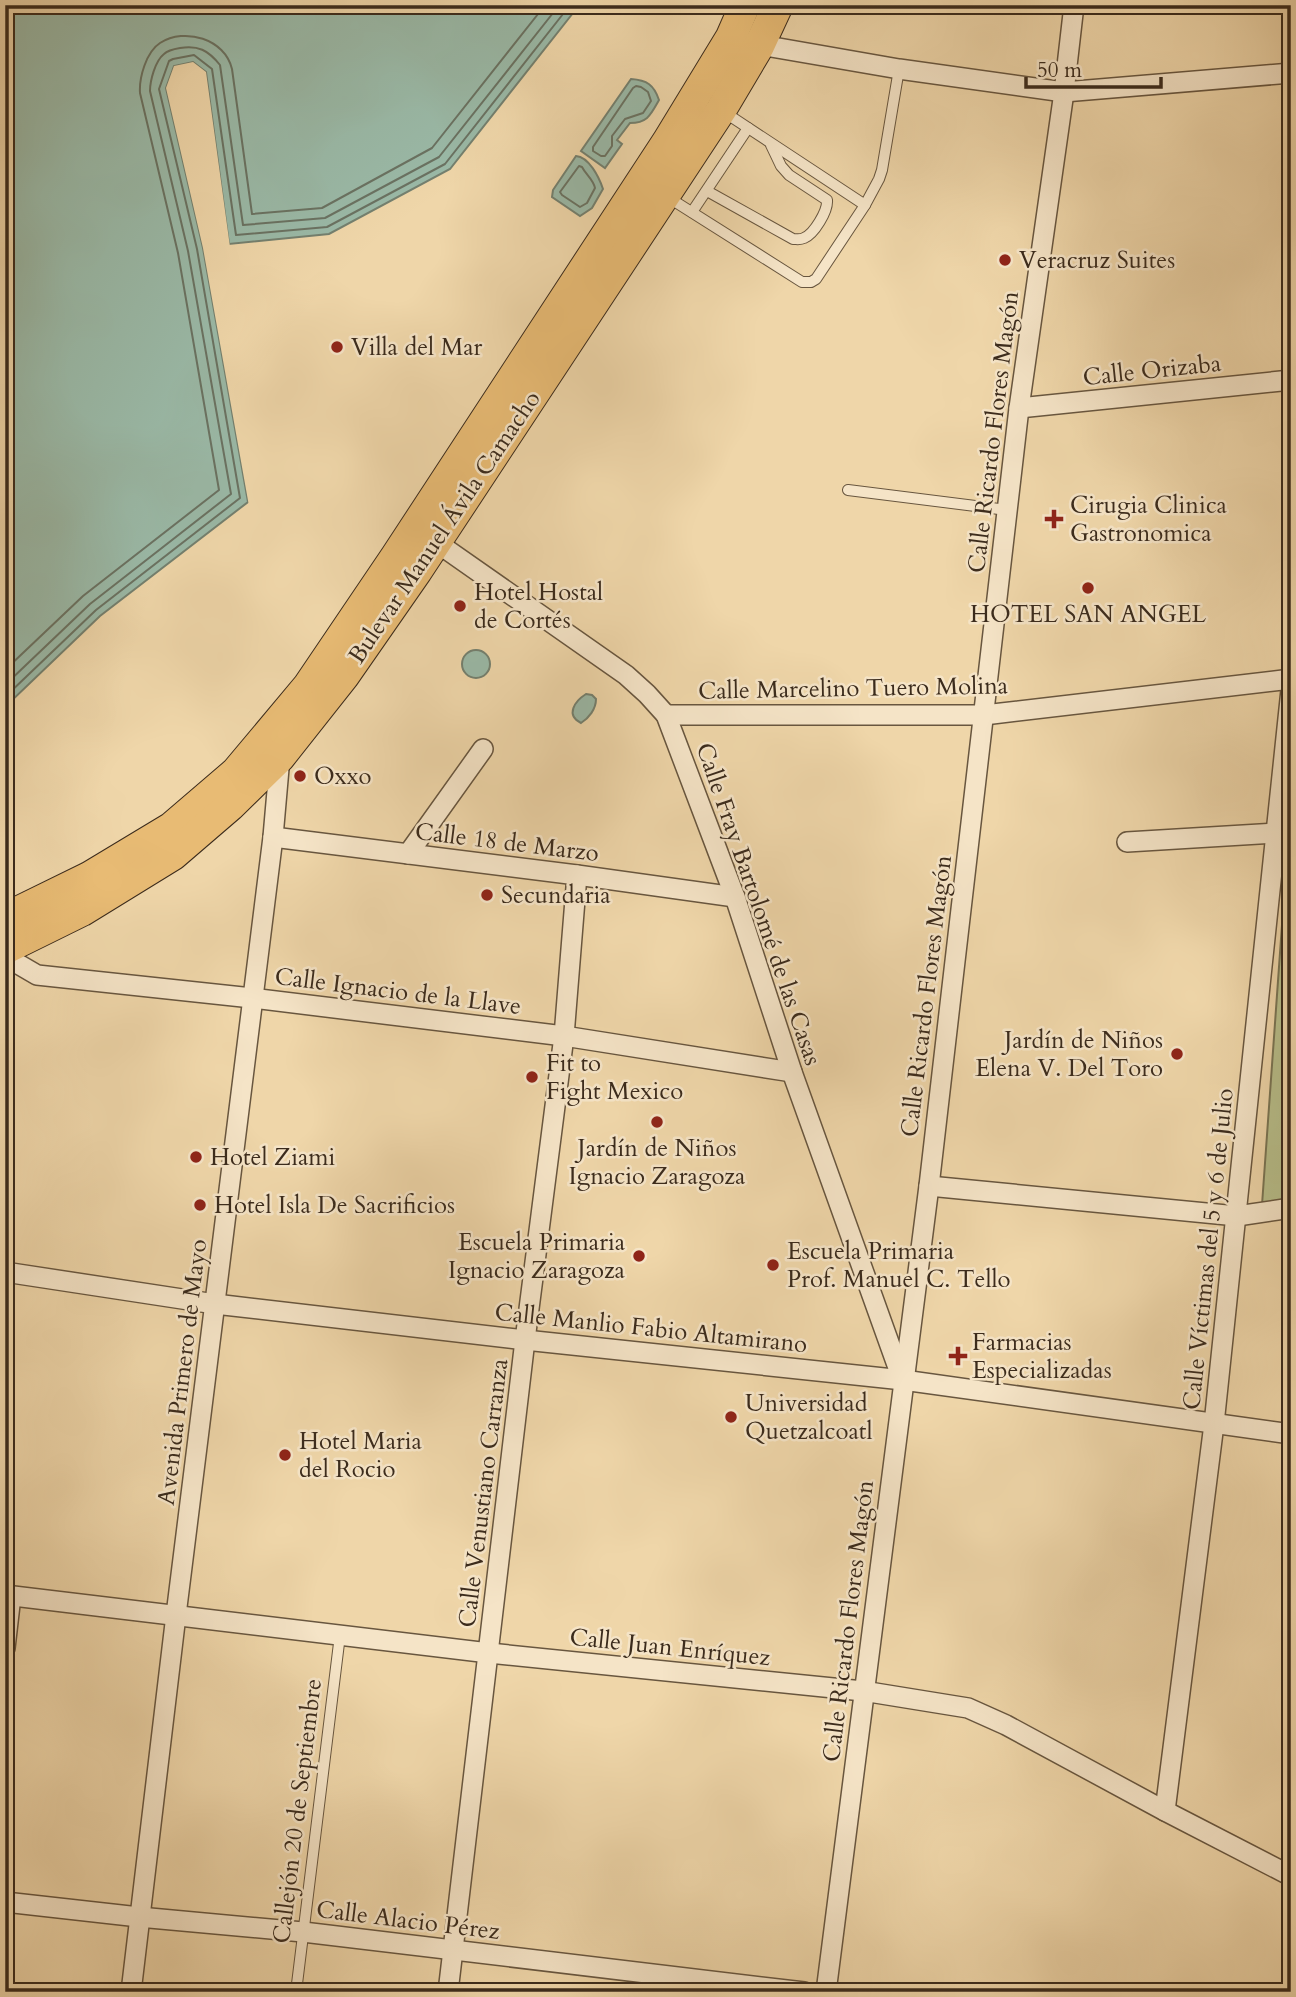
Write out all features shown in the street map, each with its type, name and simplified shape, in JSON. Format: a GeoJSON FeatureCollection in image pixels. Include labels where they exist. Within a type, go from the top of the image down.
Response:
{"type":"FeatureCollection","features":[{"type":"Feature","properties":{"kind":"main road","name":"Bulevar Manuel Ávila Camacho"},"geometry":{"type":"LineString","coordinates":[[5,949],[82,911],[173,855],[230,806],[280,757],[344,676],[436,542],[721,110],[745,41],[745,5]]}},
{"type":"Feature","properties":{"kind":"main road","name":"Bulevar Manuel Ávila Camacho"},"geometry":{"type":"LineString","coordinates":[[5,918],[89,877],[172,827],[236,772],[308,686],[667,142],[745,41],[778,5]]}},
{"type":"Feature","properties":{"kind":"street","name":"Calle Ricardo Flores Magón"},"geometry":{"type":"LineString","coordinates":[[826,1992],[929,1186],[1019,408],[1074,5]]}},
{"type":"Feature","properties":{"kind":"street"},"geometry":{"type":"LineString","coordinates":[[745,41],[899,69],[1064,92],[1291,73]]}},
{"type":"Feature","properties":{"kind":"street","name":"Calle Orizaba"},"geometry":{"type":"LineString","coordinates":[[1019,408],[1291,380]]}},
{"type":"Feature","properties":{"kind":"street","name":"Calle Fray Bartolomé de las Casas"},"geometry":{"type":"LineString","coordinates":[[436,542],[626,675],[666,715],[735,897],[792,1072],[903,1380]]}},
{"type":"Feature","properties":{"kind":"street","name":"Calle Marcelino Tuero Molina"},"geometry":{"type":"LineString","coordinates":[[666,715],[984,715],[1291,679]]}},
{"type":"Feature","properties":{"kind":"street","name":"Calle Víctimas del 5 y 6 de Julio"},"geometry":{"type":"LineString","coordinates":[[1165,1811],[1214,1424],[1291,690]]}},
{"type":"Feature","properties":{"kind":"street"},"geometry":{"type":"LineString","coordinates":[[408,854],[483,749]]}},
{"type":"Feature","properties":{"kind":"street","name":"Avenida Primero de Mayo"},"geometry":{"type":"LineString","coordinates":[[131,1992],[273,837],[280,757]]}},
{"type":"Feature","properties":{"kind":"street"},"geometry":{"type":"LineString","coordinates":[[1127,842],[1276,833]]}},
{"type":"Feature","properties":{"kind":"street","name":"Calle 18 de Marzo"},"geometry":{"type":"LineString","coordinates":[[273,837],[735,897]]}},
{"type":"Feature","properties":{"kind":"street","name":"Calle Venustiano Carranza"},"geometry":{"type":"LineString","coordinates":[[448,1992],[564,1036],[578,875]]}},
{"type":"Feature","properties":{"kind":"street","name":"Calle Ignacio de la Llave"},"geometry":{"type":"LineString","coordinates":[[5,949],[13,961],[37,975],[564,1036],[792,1072]]}},
{"type":"Feature","properties":{"kind":"street"},"geometry":{"type":"LineString","coordinates":[[929,1186],[1237,1216],[1291,1208]]}},
{"type":"Feature","properties":{"kind":"street","name":"Calle Manlio Fabio Altamirano"},"geometry":{"type":"LineString","coordinates":[[5,1272],[215,1304],[903,1380],[1291,1434]]}},
{"type":"Feature","properties":{"kind":"street"},"geometry":{"type":"LineString","coordinates":[[5,1648],[8,1595]]}},
{"type":"Feature","properties":{"kind":"street","name":"Calle Juan Enríquez"},"geometry":{"type":"LineString","coordinates":[[8,1595],[489,1653],[863,1691],[968,1708],[1006,1725],[1291,1876]]}},
{"type":"Feature","properties":{"kind":"street","name":"Calle Alacio Pérez"},"geometry":{"type":"LineString","coordinates":[[5,1902],[303,1932],[804,1992]]}},
{"type":"Feature","properties":{"kind":"lane"},"geometry":{"type":"LineString","coordinates":[[664,194],[802,282],[811,282],[816,279],[879,179],[899,69]]}},
{"type":"Feature","properties":{"kind":"lane"},"geometry":{"type":"LineString","coordinates":[[721,110],[864,205]]}},
{"type":"Feature","properties":{"kind":"lane"},"geometry":{"type":"LineString","coordinates":[[692,212],[748,128]]}},
{"type":"Feature","properties":{"kind":"lane"},"geometry":{"type":"LineString","coordinates":[[707,191],[793,239],[807,237],[822,219],[828,207],[827,200],[789,175],[769,143]]}},
{"type":"Feature","properties":{"kind":"lane"},"geometry":{"type":"LineString","coordinates":[[848,491],[1007,510]]}},
{"type":"Feature","properties":{"kind":"lane","name":"Callejón 20 de Septiembre"},"geometry":{"type":"LineString","coordinates":[[296,1992],[340,1635]]}},
{"type":"Feature","properties":{"kind":"green space"},"geometry":{"type":"Polygon","coordinates":[[[1291,799],[1291,1201],[1262,1205],[1291,799]]]}},
{"type":"Feature","properties":{"kind":"water"},"geometry":{"type":"Polygon","coordinates":[[[5,5],[568,5],[573,13],[450,169],[329,234],[229,244],[206,72],[193,62],[174,66],[166,88],[203,248],[248,502],[100,616],[5,707],[5,5]]]}},
{"type":"Feature","properties":{"kind":"water"},"geometry":{"type":"Polygon","coordinates":[[[631,79],[649,84],[659,100],[645,119],[630,123],[617,140],[622,144],[605,168],[581,151],[631,79]]]}},
{"type":"Feature","properties":{"kind":"water"},"geometry":{"type":"Polygon","coordinates":[[[576,156],[589,164],[603,189],[592,208],[580,216],[552,197],[553,190],[576,156]]]}},
{"type":"Feature","properties":{"kind":"water"},"geometry":{"type":"Polygon","coordinates":[[[476,650],[486,654],[490,664],[486,674],[476,678],[466,674],[462,664],[466,654],[476,650]]]}},
{"type":"Feature","properties":{"kind":"water"},"geometry":{"type":"Polygon","coordinates":[[[586,694],[592,695],[596,703],[592,713],[581,723],[573,716],[573,708],[586,694]]]}},
{"type":"Feature","properties":{"kind":"pier"},"geometry":{"type":"Polygon","coordinates":[[[193,62],[206,72],[230,247],[226,244],[203,74],[192,66],[176,69],[169,88],[207,247],[252,501],[249,506],[203,248],[166,88],[174,66],[193,62]]]}},
{"type":"Feature","properties":{"kind":"place","name":"Veracruz Suites"},"geometry":{"type":"Point","coordinates":[1005,260]}},
{"type":"Feature","properties":{"kind":"place","name":"Villa del Mar"},"geometry":{"type":"Point","coordinates":[337,347]}},
{"type":"Feature","properties":{"kind":"place","name":"Cirugia Clinica Gastronomica"},"geometry":{"type":"Point","coordinates":[1054,519]}},
{"type":"Feature","properties":{"kind":"place","name":"HOTEL SAN ANGEL"},"geometry":{"type":"Point","coordinates":[1088,588]}},
{"type":"Feature","properties":{"kind":"place","name":"Hotel Hostal de Cortés"},"geometry":{"type":"Point","coordinates":[460,606]}},
{"type":"Feature","properties":{"kind":"place","name":"Oxxo"},"geometry":{"type":"Point","coordinates":[300,776]}},
{"type":"Feature","properties":{"kind":"place","name":"Secundaria"},"geometry":{"type":"Point","coordinates":[487,895]}},
{"type":"Feature","properties":{"kind":"place","name":"Jardín de Niños Elena V. Del Toro"},"geometry":{"type":"Point","coordinates":[1177,1054]}},
{"type":"Feature","properties":{"kind":"place","name":"Fit to Fight Mexico"},"geometry":{"type":"Point","coordinates":[532,1077]}},
{"type":"Feature","properties":{"kind":"place","name":"Jardín de Niños Ignacio Zaragoza"},"geometry":{"type":"Point","coordinates":[657,1122]}},
{"type":"Feature","properties":{"kind":"place","name":"Hotel Ziami"},"geometry":{"type":"Point","coordinates":[196,1157]}},
{"type":"Feature","properties":{"kind":"place","name":"Hotel Isla De Sacrificios"},"geometry":{"type":"Point","coordinates":[200,1205]}},
{"type":"Feature","properties":{"kind":"place","name":"Escuela Primaria Ignacio Zaragoza"},"geometry":{"type":"Point","coordinates":[639,1256]}},
{"type":"Feature","properties":{"kind":"place","name":"Escuela Primaria Prof. Manuel C. Tello"},"geometry":{"type":"Point","coordinates":[773,1265]}},
{"type":"Feature","properties":{"kind":"place","name":"Farmacias Especializadas"},"geometry":{"type":"Point","coordinates":[958,1356]}},
{"type":"Feature","properties":{"kind":"place","name":"Universidad Quetzalcoatl"},"geometry":{"type":"Point","coordinates":[731,1417]}},
{"type":"Feature","properties":{"kind":"place","name":"Hotel Maria del Rocio"},"geometry":{"type":"Point","coordinates":[285,1455]}}]}
